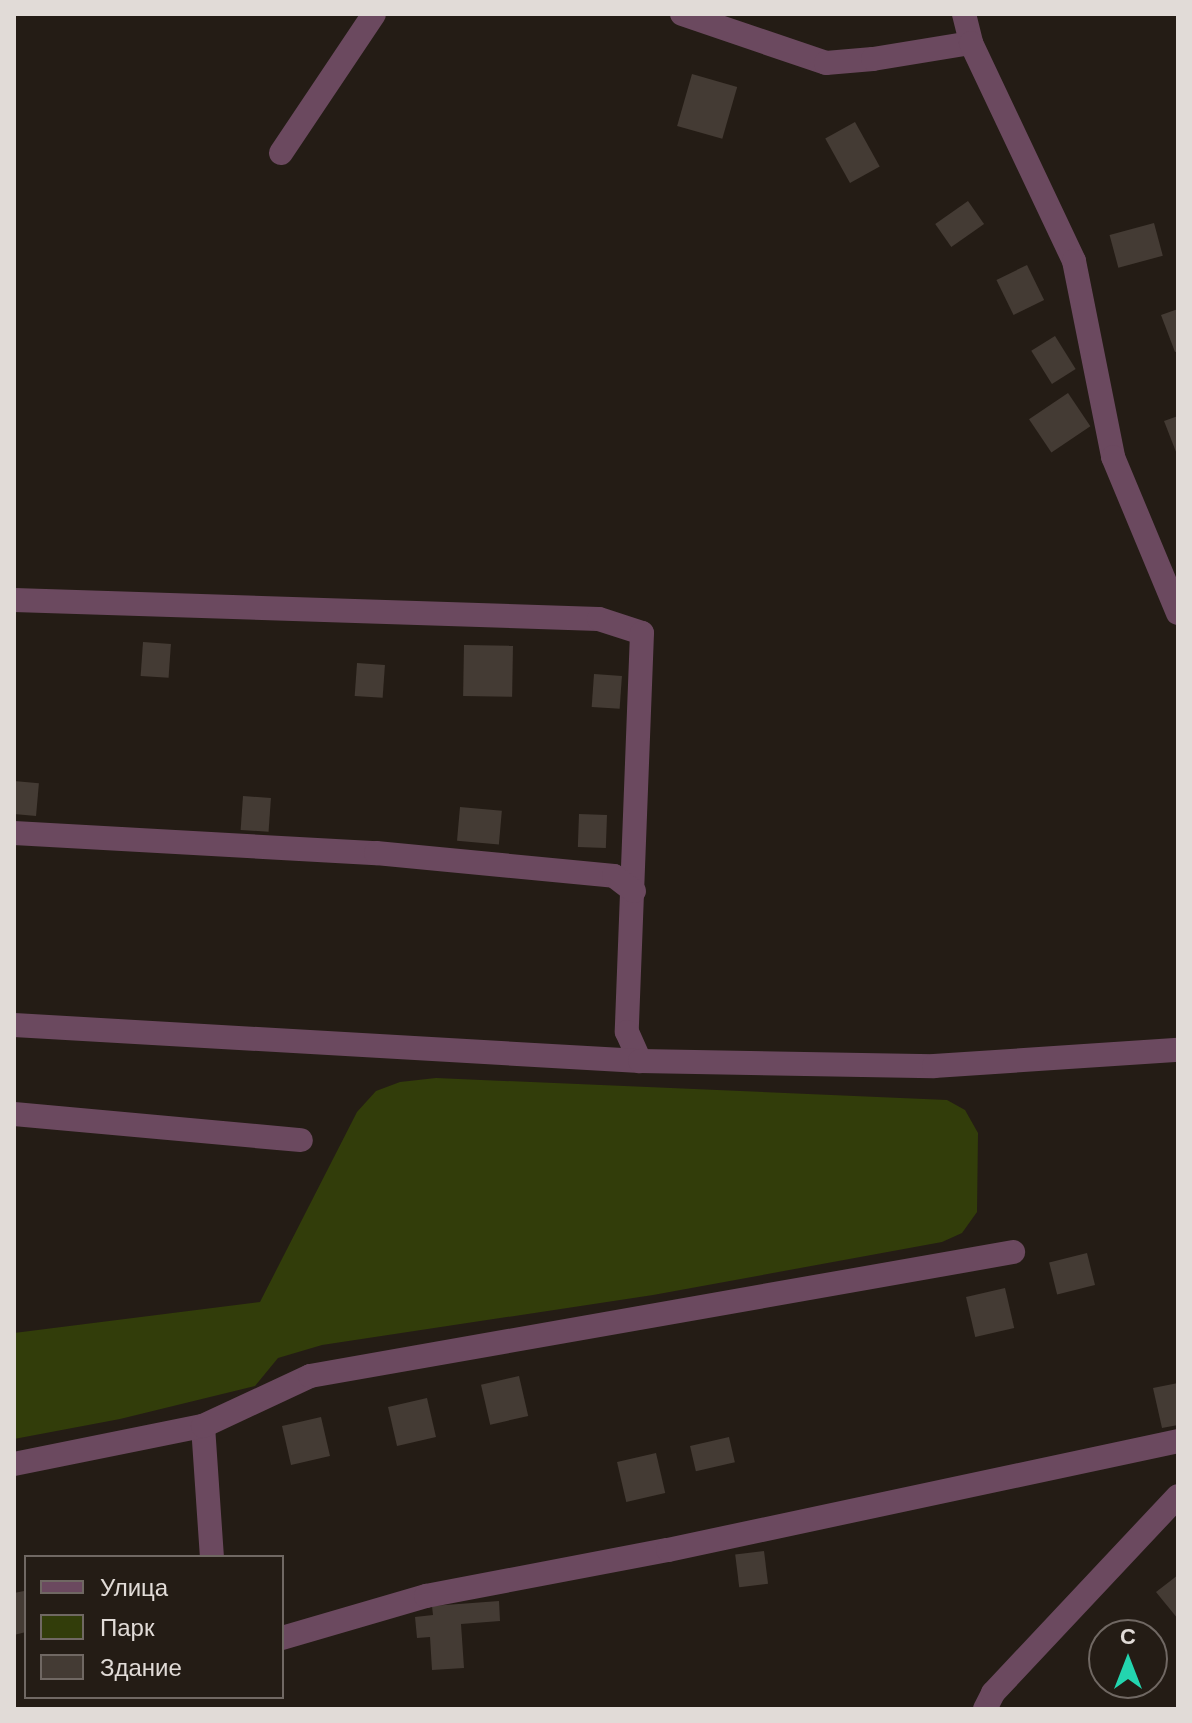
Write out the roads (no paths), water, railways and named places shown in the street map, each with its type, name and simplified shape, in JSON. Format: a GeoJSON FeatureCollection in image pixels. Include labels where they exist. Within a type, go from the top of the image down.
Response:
{"type":"FeatureCollection","features":[{"type":"Feature","properties":{"kind":"street"},"geometry":{"type":"LineString","coordinates":[[281,153],[374,14]]}},
{"type":"Feature","properties":{"kind":"street"},"geometry":{"type":"LineString","coordinates":[[682,14],[826,63],[873,59],[971,43]]}},
{"type":"Feature","properties":{"kind":"street"},"geometry":{"type":"LineString","coordinates":[[964,14],[971,43],[1074,261],[1113,457],[1178,613]]}},
{"type":"Feature","properties":{"kind":"street"},"geometry":{"type":"LineString","coordinates":[[14,600],[599,619],[642,633],[627,1032],[640,1061]]}},
{"type":"Feature","properties":{"kind":"street"},"geometry":{"type":"LineString","coordinates":[[14,833],[376,853],[614,876],[634,891]]}},
{"type":"Feature","properties":{"kind":"street"},"geometry":{"type":"LineString","coordinates":[[14,1025],[640,1061],[934,1066],[1178,1050]]}},
{"type":"Feature","properties":{"kind":"street"},"geometry":{"type":"LineString","coordinates":[[14,1114],[301,1140]]}},
{"type":"Feature","properties":{"kind":"street"},"geometry":{"type":"LineString","coordinates":[[14,1464],[203,1426],[310,1376],[1013,1252]]}},
{"type":"Feature","properties":{"kind":"street"},"geometry":{"type":"LineString","coordinates":[[203,1426],[212,1555]]}},
{"type":"Feature","properties":{"kind":"street"},"geometry":{"type":"LineString","coordinates":[[284,1637],[426,1596],[668,1550],[1178,1441]]}},
{"type":"Feature","properties":{"kind":"street"},"geometry":{"type":"LineString","coordinates":[[985,1709],[993,1693],[1178,1496]]}}]}
